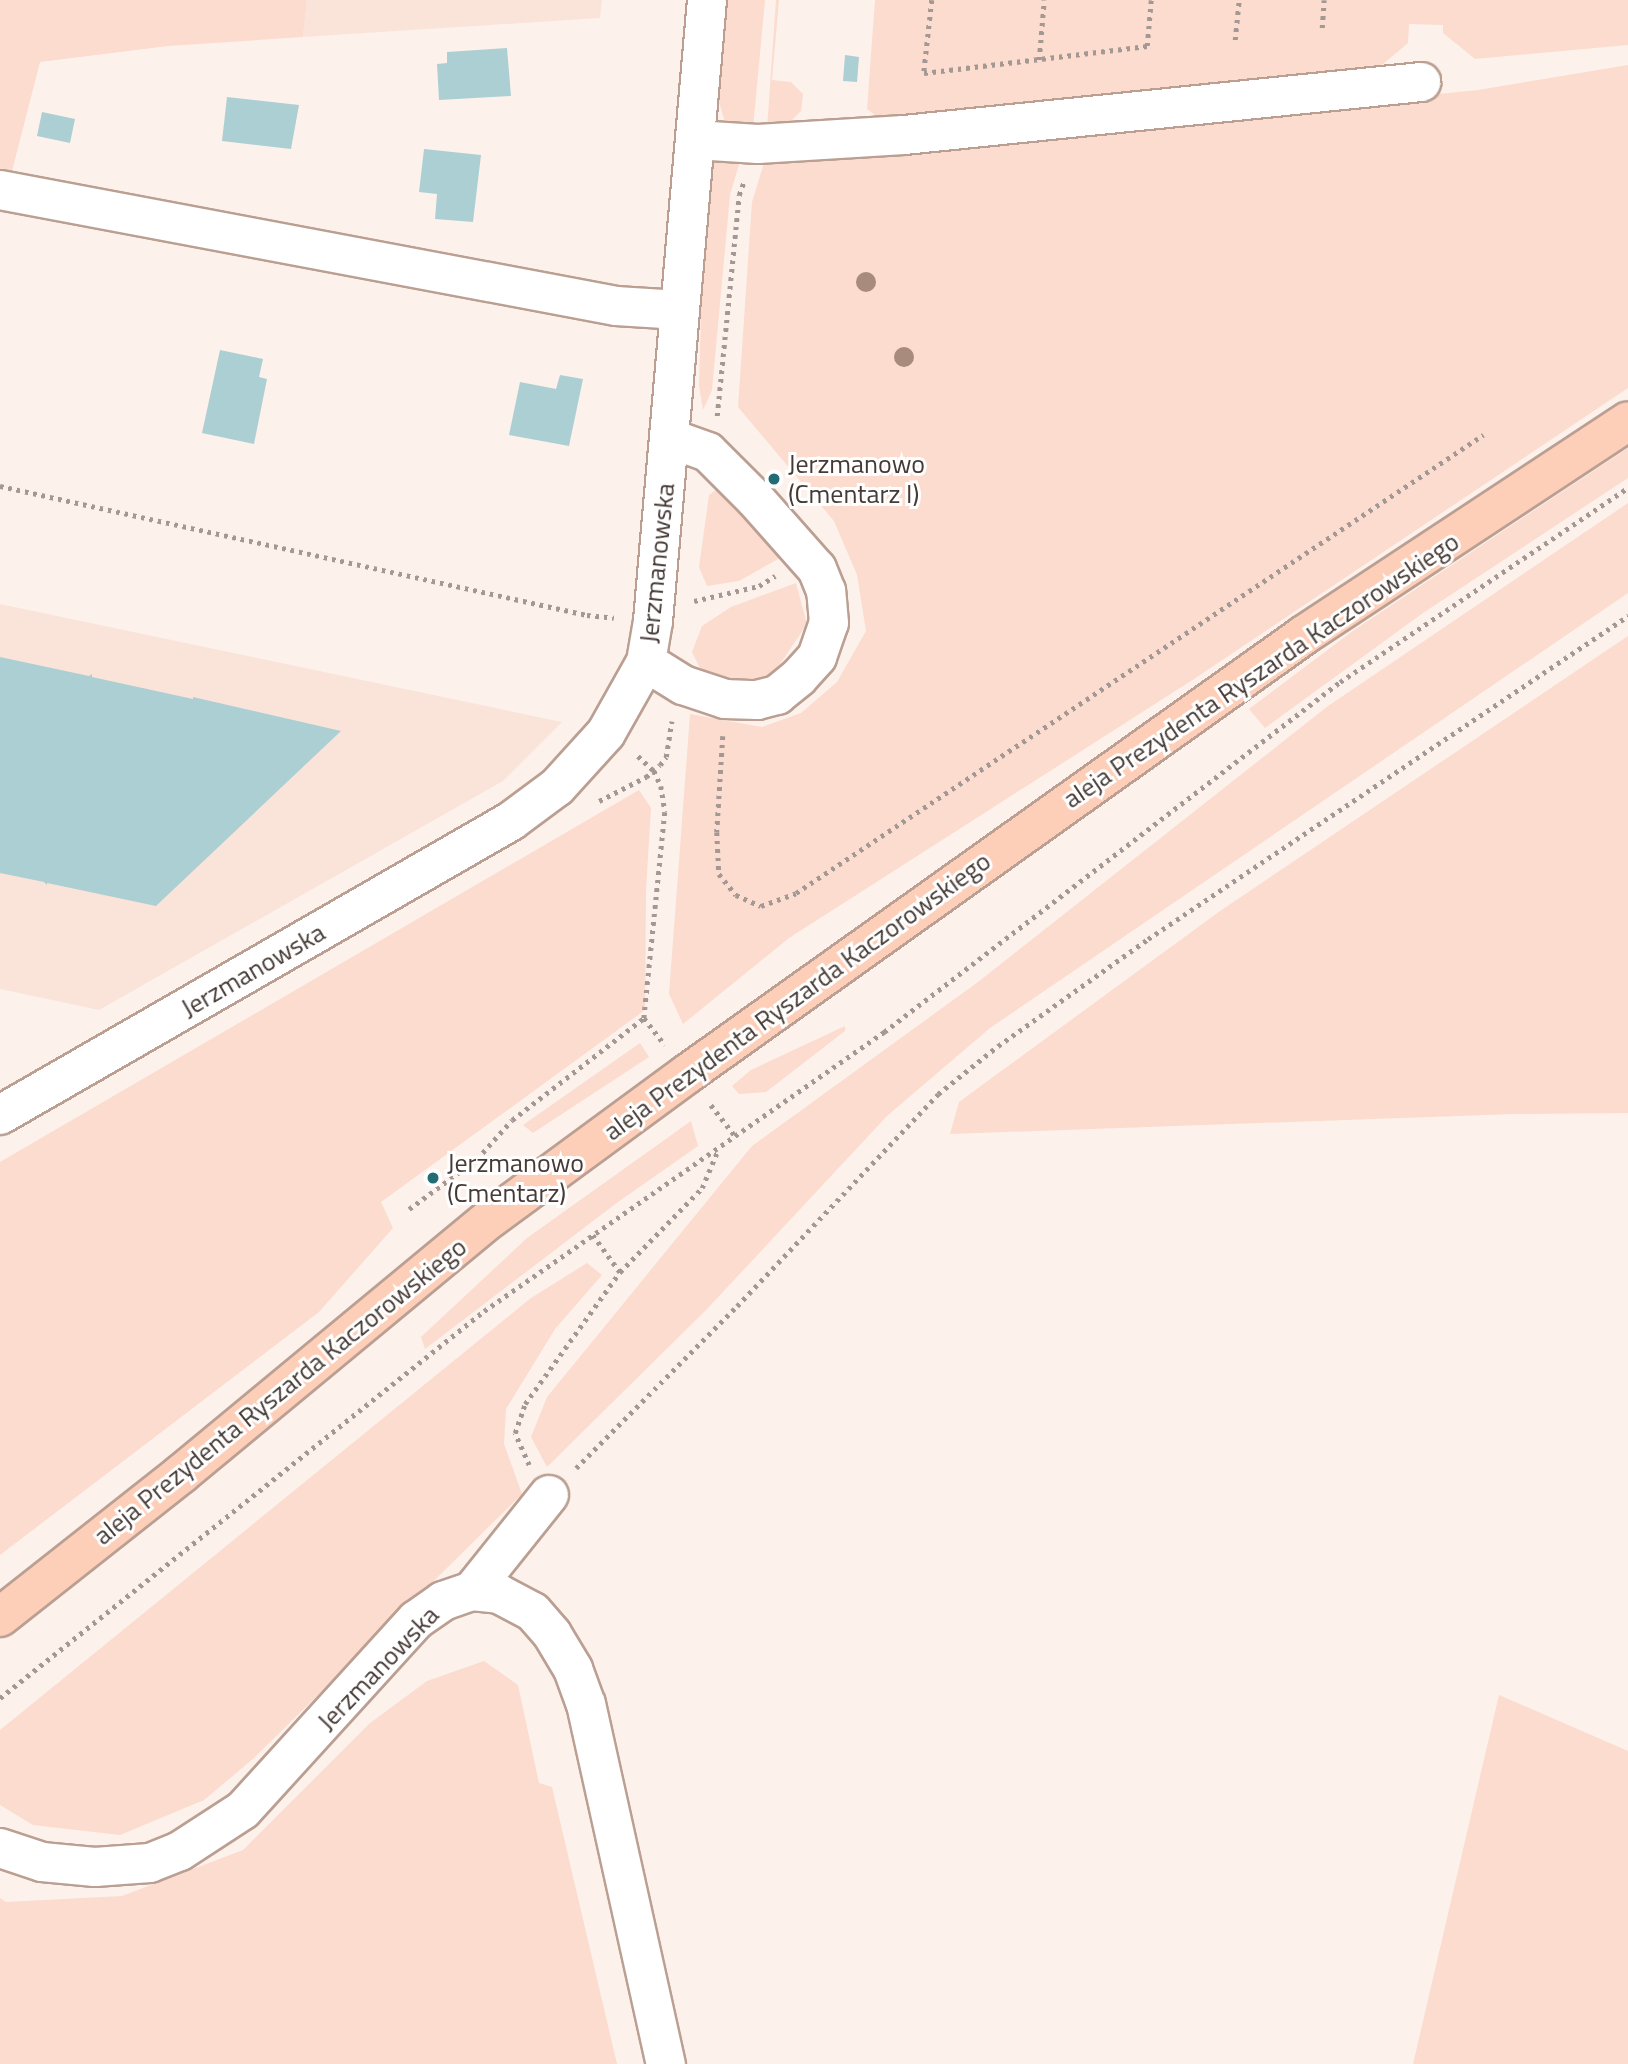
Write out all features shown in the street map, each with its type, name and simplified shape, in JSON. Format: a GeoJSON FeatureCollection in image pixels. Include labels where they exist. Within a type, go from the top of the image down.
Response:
{"type":"FeatureCollection","features":[{"type":"Feature","properties":{"kind":"main road","name":"aleja Prezydenta Ryszarda Kaczorowskiego"},"geometry":{"type":"LineString","coordinates":[[0,1617],[181,1474],[491,1218],[687,1074],[1304,635],[1628,421]]}},
{"type":"Feature","properties":{"kind":"street","name":"Jerzmanowska"},"geometry":{"type":"LineString","coordinates":[[0,1115],[511,821],[556,787],[606,733],[646,662],[668,612],[669,438],[707,0]]}},
{"type":"Feature","properties":{"kind":"street"},"geometry":{"type":"LineString","coordinates":[[695,140],[758,144],[904,135],[1421,82]]}},
{"type":"Feature","properties":{"kind":"street"},"geometry":{"type":"LineString","coordinates":[[0,190],[616,306],[680,310]]}},
{"type":"Feature","properties":{"kind":"street"},"geometry":{"type":"LineString","coordinates":[[646,662],[683,685],[725,699],[757,701],[777,695],[799,677],[817,657],[829,623],[826,592],[817,569],[755,499],[708,452],[669,438]]}},
{"type":"Feature","properties":{"kind":"street"},"geometry":{"type":"LineString","coordinates":[[472,1591],[549,1495]]}},
{"type":"Feature","properties":{"kind":"street","name":"Jerzmanowska"},"geometry":{"type":"LineString","coordinates":[[0,1849],[42,1863],[95,1867],[150,1863],[180,1851],[243,1810],[416,1620],[443,1601],[472,1591]]}},
{"type":"Feature","properties":{"kind":"street"},"geometry":{"type":"LineString","coordinates":[[472,1591],[499,1594],[533,1612],[552,1634],[573,1669],[596,1741],[666,2064]]}},
{"type":"Feature","properties":{"kind":"path"},"geometry":{"type":"LineString","coordinates":[[932,0],[924,73],[1147,46],[1151,0]]}},
{"type":"Feature","properties":{"kind":"path"},"geometry":{"type":"LineString","coordinates":[[1039,60],[1044,0]]}},
{"type":"Feature","properties":{"kind":"path"},"geometry":{"type":"LineString","coordinates":[[1236,40],[1238,0]]}},
{"type":"Feature","properties":{"kind":"path"},"geometry":{"type":"LineString","coordinates":[[1322,28],[1324,0]]}},
{"type":"Feature","properties":{"kind":"path"},"geometry":{"type":"LineString","coordinates":[[716,425],[739,195],[758,144]]}},
{"type":"Feature","properties":{"kind":"path"},"geometry":{"type":"LineString","coordinates":[[725,699],[717,832],[719,874],[736,895],[761,906],[796,894],[1483,435]]}},
{"type":"Feature","properties":{"kind":"path"},"geometry":{"type":"LineString","coordinates":[[0,486],[587,615],[668,612],[759,586],[785,570]]}},
{"type":"Feature","properties":{"kind":"path"},"geometry":{"type":"LineString","coordinates":[[0,1698],[484,1311],[884,1032],[1340,682],[1628,488]]}},
{"type":"Feature","properties":{"kind":"path"},"geometry":{"type":"LineString","coordinates":[[719,1149],[702,1188],[620,1272],[525,1404],[514,1433],[533,1475],[549,1495],[737,1306],[938,1094],[999,1046],[1148,939],[1628,616]]}},
{"type":"Feature","properties":{"kind":"path"},"geometry":{"type":"LineString","coordinates":[[592,805],[654,771],[666,758],[672,716]]}},
{"type":"Feature","properties":{"kind":"path"},"geometry":{"type":"LineString","coordinates":[[409,1209],[477,1159],[512,1120],[644,1018],[665,812],[661,786],[654,771],[639,756],[606,733]]}},
{"type":"Feature","properties":{"kind":"path"},"geometry":{"type":"LineString","coordinates":[[593,1235],[620,1272]]}},
{"type":"Feature","properties":{"kind":"shaded area"},"geometry":{"type":"Polygon","coordinates":[[[0,0],[307,0],[303,37],[168,46],[40,62],[11,175],[0,172],[0,0]]]}},
{"type":"Feature","properties":{"kind":"shaded area"},"geometry":{"type":"Polygon","coordinates":[[[307,0],[602,0],[600,18],[303,37],[307,0]]]}},
{"type":"Feature","properties":{"kind":"shaded area"},"geometry":{"type":"Polygon","coordinates":[[[725,0],[765,0],[753,128],[726,125],[717,96],[725,0]]]}},
{"type":"Feature","properties":{"kind":"shaded area"},"geometry":{"type":"Polygon","coordinates":[[[776,0],[779,0],[772,80],[791,82],[803,94],[801,111],[781,131],[767,129],[776,0]]]}},
{"type":"Feature","properties":{"kind":"shaded area"},"geometry":{"type":"Polygon","coordinates":[[[875,0],[1628,0],[1628,45],[1475,59],[1443,33],[1443,25],[1409,24],[1408,43],[1377,69],[879,118],[867,109],[875,0]]]}},
{"type":"Feature","properties":{"kind":"shaded area"},"geometry":{"type":"Polygon","coordinates":[[[1628,65],[1628,388],[1194,679],[789,938],[683,1024],[669,994],[690,714],[762,727],[801,713],[837,682],[866,631],[857,575],[834,521],[738,407],[752,202],[764,163],[1478,90],[1628,65]]]}},
{"type":"Feature","properties":{"kind":"shaded area"},"geometry":{"type":"Polygon","coordinates":[[[712,161],[740,161],[730,195],[712,390],[703,410],[699,386],[702,275],[712,161]]]}},
{"type":"Feature","properties":{"kind":"shaded area"},"geometry":{"type":"Polygon","coordinates":[[[1628,448],[1628,478],[1423,613],[1265,728],[1249,709],[1354,630],[1628,448]]]}},
{"type":"Feature","properties":{"kind":"shaded area"},"geometry":{"type":"Polygon","coordinates":[[[717,489],[746,514],[780,558],[739,581],[707,586],[699,567],[709,495],[717,489]]]}},
{"type":"Feature","properties":{"kind":"shaded area"},"geometry":{"type":"Polygon","coordinates":[[[1628,503],[1628,593],[990,1028],[887,1116],[708,1308],[547,1467],[531,1437],[547,1397],[752,1146],[978,982],[1328,706],[1628,503]]]}},
{"type":"Feature","properties":{"kind":"shaded area"},"geometry":{"type":"Polygon","coordinates":[[[796,583],[807,624],[770,679],[734,685],[700,668],[692,652],[702,626],[731,607],[796,583]]]}},
{"type":"Feature","properties":{"kind":"shaded area"},"geometry":{"type":"Polygon","coordinates":[[[0,604],[562,722],[503,781],[99,1010],[0,989],[0,604]]]}},
{"type":"Feature","properties":{"kind":"shaded area"},"geometry":{"type":"Polygon","coordinates":[[[1628,636],[1628,1113],[1513,1114],[950,1134],[959,1102],[1220,911],[1628,636]]]}},
{"type":"Feature","properties":{"kind":"shaded area"},"geometry":{"type":"Polygon","coordinates":[[[639,790],[651,808],[646,890],[645,1010],[381,1202],[393,1228],[319,1312],[0,1555],[0,1162],[639,790]]]}},
{"type":"Feature","properties":{"kind":"shaded area"},"geometry":{"type":"Polygon","coordinates":[[[845,1026],[845,1031],[766,1092],[739,1094],[732,1086],[751,1070],[845,1026]]]}},
{"type":"Feature","properties":{"kind":"shaded area"},"geometry":{"type":"Polygon","coordinates":[[[640,1043],[649,1057],[533,1133],[523,1125],[640,1043]]]}},
{"type":"Feature","properties":{"kind":"shaded area"},"geometry":{"type":"Polygon","coordinates":[[[691,1121],[698,1146],[618,1202],[425,1349],[421,1337],[527,1238],[691,1121]]]}},
{"type":"Feature","properties":{"kind":"shaded area"},"geometry":{"type":"Polygon","coordinates":[[[587,1263],[602,1275],[555,1329],[506,1409],[504,1444],[522,1494],[254,1758],[204,1800],[120,1835],[33,1825],[0,1805],[0,1730],[531,1298],[587,1263]]]}},
{"type":"Feature","properties":{"kind":"shaded area"},"geometry":{"type":"Polygon","coordinates":[[[484,1661],[518,1685],[539,1783],[552,1787],[617,2064],[0,2064],[0,1898],[6,1902],[122,1896],[243,1850],[370,1723],[427,1681],[484,1661]]]}},
{"type":"Feature","properties":{"kind":"shaded area"},"geometry":{"type":"Polygon","coordinates":[[[1499,1695],[1628,1751],[1628,2064],[1413,2064],[1499,1695]]]}},
{"type":"Feature","properties":{"kind":"building"},"geometry":{"type":"Polygon","coordinates":[[[507,48],[511,96],[439,100],[437,64],[447,63],[447,52],[507,48]]]}},
{"type":"Feature","properties":{"kind":"building"},"geometry":{"type":"Polygon","coordinates":[[[845,55],[859,57],[857,82],[843,81],[845,55]]]}},
{"type":"Feature","properties":{"kind":"building"},"geometry":{"type":"Polygon","coordinates":[[[227,97],[299,105],[291,149],[222,141],[227,97]]]}},
{"type":"Feature","properties":{"kind":"building"},"geometry":{"type":"Polygon","coordinates":[[[42,112],[75,119],[70,143],[37,136],[42,112]]]}},
{"type":"Feature","properties":{"kind":"building"},"geometry":{"type":"Polygon","coordinates":[[[424,149],[481,155],[473,222],[435,219],[437,194],[419,192],[424,149]]]}},
{"type":"Feature","properties":{"kind":"building"},"geometry":{"type":"Polygon","coordinates":[[[220,350],[263,359],[259,377],[267,379],[254,444],[202,433],[220,350]]]}},
{"type":"Feature","properties":{"kind":"building"},"geometry":{"type":"Polygon","coordinates":[[[560,375],[583,379],[569,446],[509,435],[520,382],[556,389],[560,375]]]}},
{"type":"Feature","properties":{"kind":"building"},"geometry":{"type":"Polygon","coordinates":[[[0,657],[89,676],[92,674],[92,677],[341,731],[156,906],[47,885],[44,882],[0,873],[0,657]]]}},
{"type":"Feature","properties":{"kind":"place","name":"Jerzmanowo (Cmentarz I)"},"geometry":{"type":"Point","coordinates":[774,479]}},
{"type":"Feature","properties":{"kind":"place","name":"Jerzmanowo (Cmentarz)"},"geometry":{"type":"Point","coordinates":[433,1178]}}]}
